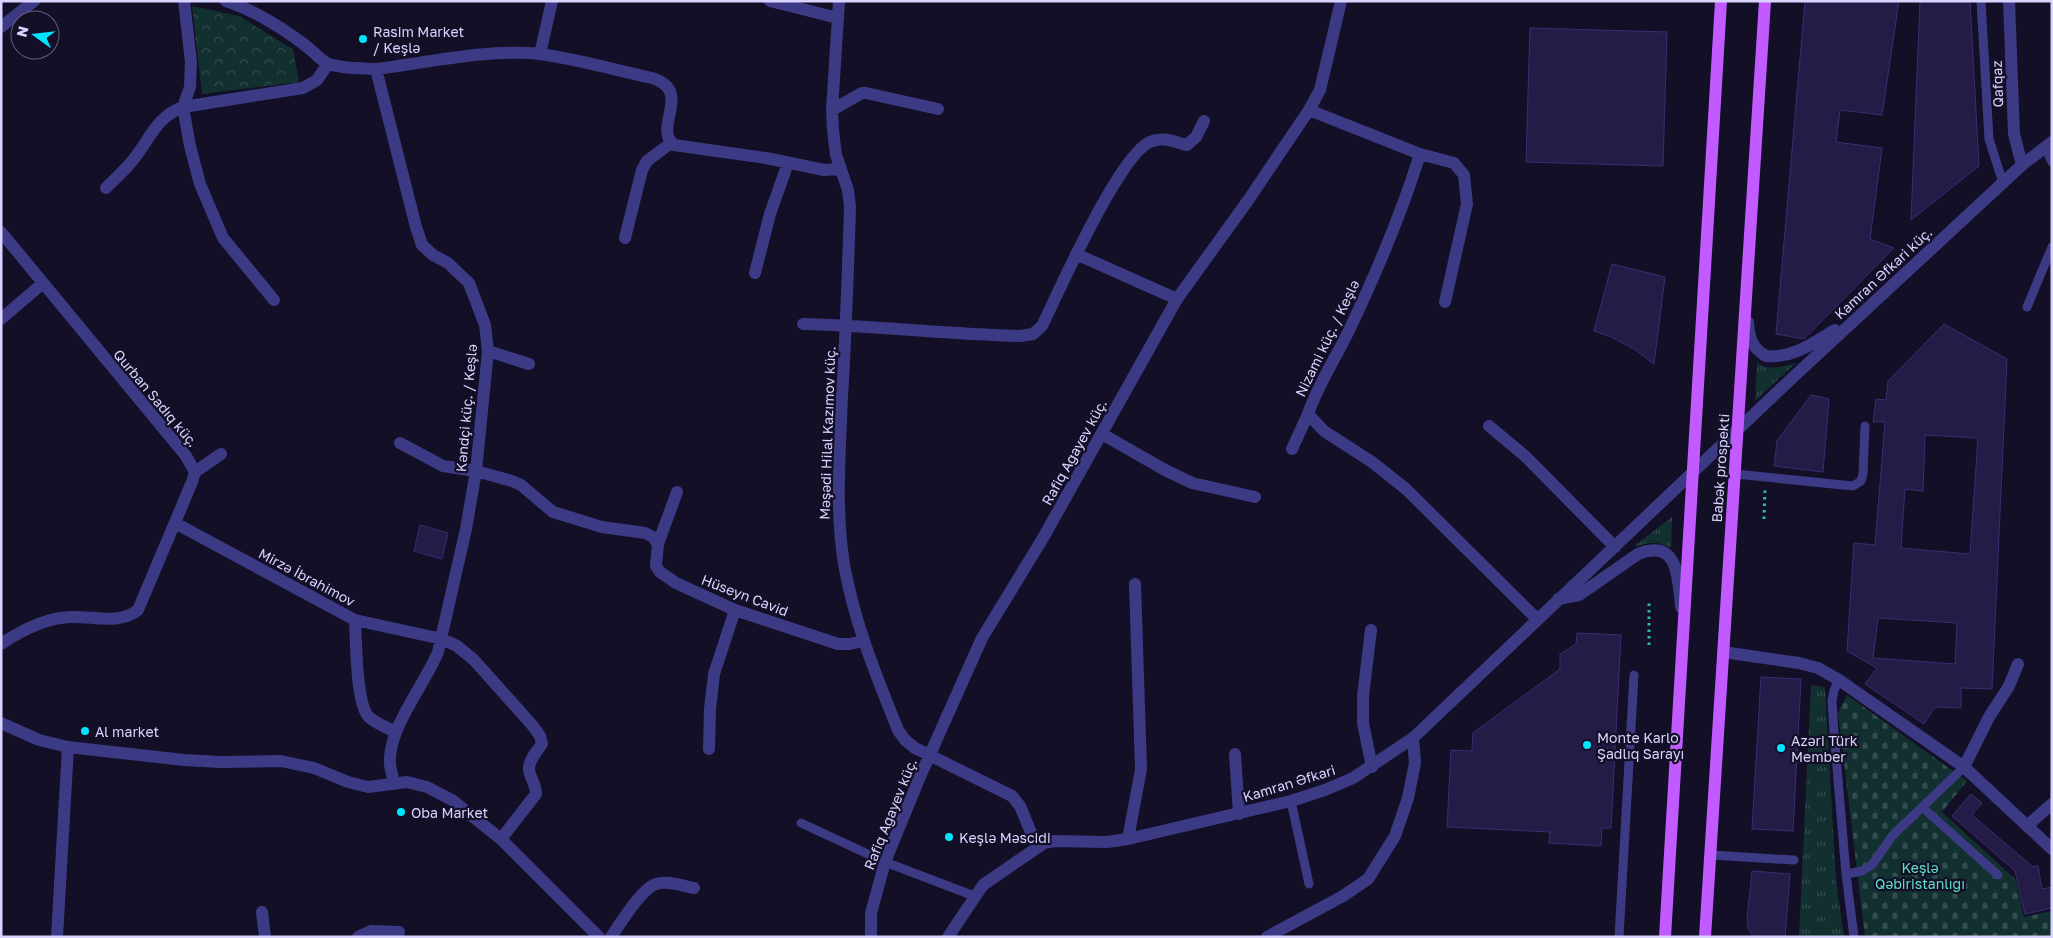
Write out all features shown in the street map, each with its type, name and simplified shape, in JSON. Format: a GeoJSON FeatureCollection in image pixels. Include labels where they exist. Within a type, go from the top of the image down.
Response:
{"type":"FeatureCollection","features":[{"type":"Feature","properties":{"kind":"main road","name":"Babək prospekti"},"geometry":{"type":"LineString","coordinates":[[1665,937],[1722,1]]}},
{"type":"Feature","properties":{"kind":"main road","name":"Babək prospekti"},"geometry":{"type":"LineString","coordinates":[[1705,937],[1765,1]]}},
{"type":"Feature","properties":{"kind":"street"},"geometry":{"type":"LineString","coordinates":[[1,27],[34,1]]}},
{"type":"Feature","properties":{"kind":"street"},"geometry":{"type":"LineString","coordinates":[[184,1],[191,62],[190,86],[183,106],[190,146],[200,184],[223,238],[274,300]]}},
{"type":"Feature","properties":{"kind":"street"},"geometry":{"type":"LineString","coordinates":[[226,1],[260,16],[328,64],[341,67],[376,69],[497,53],[540,54],[662,81],[668,86],[672,98],[667,134],[671,143],[678,147],[766,158],[824,170],[841,169]]}},
{"type":"Feature","properties":{"kind":"street"},"geometry":{"type":"LineString","coordinates":[[540,54],[552,1]]}},
{"type":"Feature","properties":{"kind":"street"},"geometry":{"type":"LineString","coordinates":[[770,1],[838,18]]}},
{"type":"Feature","properties":{"kind":"street","name":"Məşədi Hilal Kazımov küç."},"geometry":{"type":"LineString","coordinates":[[840,1],[832,110],[836,155],[848,190],[850,207],[839,463],[839,522],[844,564],[863,641],[898,730],[904,740],[915,748],[1012,796],[1020,806],[1037,846]]}},
{"type":"Feature","properties":{"kind":"street","name":"Rafiq Ağayev küç."},"geometry":{"type":"LineString","coordinates":[[871,937],[871,913],[885,862],[982,638],[1043,538],[1177,298],[1309,110],[1320,90],[1341,1]]}},
{"type":"Feature","properties":{"kind":"street","name":"Qafqaz"},"geometry":{"type":"LineString","coordinates":[[2009,1],[2014,134],[2022,165]]}},
{"type":"Feature","properties":{"kind":"street"},"geometry":{"type":"LineString","coordinates":[[106,188],[133,160],[161,119],[172,111],[183,106],[303,88],[317,80],[328,64]]}},
{"type":"Feature","properties":{"kind":"street","name":"Kəndçi küç. / Keşlə"},"geometry":{"type":"LineString","coordinates":[[376,69],[422,246],[433,255],[448,263],[469,283],[485,325],[488,351],[476,471],[466,529],[442,639],[431,670],[395,732],[390,764],[394,783]]}},
{"type":"Feature","properties":{"kind":"street"},"geometry":{"type":"LineString","coordinates":[[832,110],[866,93],[938,109]]}},
{"type":"Feature","properties":{"kind":"street"},"geometry":{"type":"LineString","coordinates":[[1309,110],[1420,154],[1454,163],[1464,175],[1467,204],[1445,302]]}},
{"type":"Feature","properties":{"kind":"street"},"geometry":{"type":"LineString","coordinates":[[804,324],[846,325],[931,333],[1020,336],[1033,334],[1042,326],[1076,254],[1118,177],[1139,151],[1149,142],[1166,139],[1187,145],[1196,137],[1204,121]]}},
{"type":"Feature","properties":{"kind":"street"},"geometry":{"type":"LineString","coordinates":[[626,238],[642,170],[647,161],[671,143]]}},
{"type":"Feature","properties":{"kind":"street","name":"Kamran Əfkari küç."},"geometry":{"type":"LineString","coordinates":[[1693,473],[1855,319],[2022,165],[2049,144]]}},
{"type":"Feature","properties":{"kind":"street","name":"Nizami küç. / Keşlə"},"geometry":{"type":"LineString","coordinates":[[1420,154],[1388,243],[1352,326],[1313,399],[1308,414],[1324,431],[1372,462],[1406,489],[1537,619]]}},
{"type":"Feature","properties":{"kind":"street"},"geometry":{"type":"LineString","coordinates":[[755,273],[770,214],[788,163]]}},
{"type":"Feature","properties":{"kind":"street","name":"Qurban Sadıq küç."},"geometry":{"type":"LineString","coordinates":[[1,232],[42,284],[186,456],[195,472]]}},
{"type":"Feature","properties":{"kind":"street"},"geometry":{"type":"LineString","coordinates":[[1076,254],[1177,298]]}},
{"type":"Feature","properties":{"kind":"street"},"geometry":{"type":"LineString","coordinates":[[1,319],[42,284]]}},
{"type":"Feature","properties":{"kind":"street"},"geometry":{"type":"LineString","coordinates":[[1745,298],[1749,338],[1759,352],[1766,356],[1784,356],[1798,352],[1855,319]]}},
{"type":"Feature","properties":{"kind":"street"},"geometry":{"type":"LineString","coordinates":[[488,351],[529,364]]}},
{"type":"Feature","properties":{"kind":"street"},"geometry":{"type":"LineString","coordinates":[[1292,449],[1308,414]]}},
{"type":"Feature","properties":{"kind":"street"},"geometry":{"type":"LineString","coordinates":[[1489,426],[1525,456],[1615,547]]}},
{"type":"Feature","properties":{"kind":"street"},"geometry":{"type":"LineString","coordinates":[[1102,434],[1164,470],[1192,482],[1255,497]]}},
{"type":"Feature","properties":{"kind":"street"},"geometry":{"type":"LineString","coordinates":[[400,443],[443,466],[476,471],[520,485],[553,512],[602,527],[644,533],[653,537],[658,544]]}},
{"type":"Feature","properties":{"kind":"street"},"geometry":{"type":"LineString","coordinates":[[1,644],[31,626],[51,620],[69,617],[119,619],[130,617],[138,610],[195,472],[221,454]]}},
{"type":"Feature","properties":{"kind":"street","name":"Kamran Əfkari"},"geometry":{"type":"LineString","coordinates":[[1037,846],[1049,842],[1128,840],[1291,801],[1339,786],[1372,767],[1413,738],[1693,473]]}},
{"type":"Feature","properties":{"kind":"street"},"geometry":{"type":"LineString","coordinates":[[658,544],[677,492]]}},
{"type":"Feature","properties":{"kind":"street","name":"Mirzə İbrahimov"},"geometry":{"type":"LineString","coordinates":[[175,523],[355,620],[442,639],[457,646],[474,660],[540,736],[542,744],[530,762],[529,769],[536,786],[536,794],[501,840]]}},
{"type":"Feature","properties":{"kind":"street","name":"Hüseyn Cavid"},"geometry":{"type":"LineString","coordinates":[[658,544],[656,566],[660,572],[676,583],[735,610],[838,644],[863,641]]}},
{"type":"Feature","properties":{"kind":"street"},"geometry":{"type":"LineString","coordinates":[[1558,599],[1579,595],[1638,554],[1648,550],[1657,551],[1666,553],[1675,566],[1684,626]]}},
{"type":"Feature","properties":{"kind":"street"},"geometry":{"type":"LineString","coordinates":[[1128,840],[1141,769],[1135,584]]}},
{"type":"Feature","properties":{"kind":"street"},"geometry":{"type":"LineString","coordinates":[[709,749],[710,709],[714,674],[735,610]]}},
{"type":"Feature","properties":{"kind":"street"},"geometry":{"type":"LineString","coordinates":[[355,620],[360,694],[363,708],[369,717],[395,732]]}},
{"type":"Feature","properties":{"kind":"street"},"geometry":{"type":"LineString","coordinates":[[1371,630],[1363,696],[1364,723],[1372,767]]}},
{"type":"Feature","properties":{"kind":"street"},"geometry":{"type":"LineString","coordinates":[[1723,652],[1799,663],[1818,668],[1839,680],[1964,768],[2052,849]]}},
{"type":"Feature","properties":{"kind":"street"},"geometry":{"type":"LineString","coordinates":[[1964,768],[1984,725],[2009,686],[2018,664]]}},
{"type":"Feature","properties":{"kind":"street"},"geometry":{"type":"LineString","coordinates":[[1,723],[39,740],[68,747],[184,760],[281,761],[314,768],[357,785],[378,787],[407,782],[427,787],[438,791],[501,840],[599,937]]}},
{"type":"Feature","properties":{"kind":"street"},"geometry":{"type":"LineString","coordinates":[[1267,937],[1343,896],[1368,879],[1395,836],[1408,798],[1414,763],[1413,738]]}},
{"type":"Feature","properties":{"kind":"street"},"geometry":{"type":"LineString","coordinates":[[57,937],[68,747]]}},
{"type":"Feature","properties":{"kind":"street"},"geometry":{"type":"LineString","coordinates":[[1235,754],[1238,814]]}},
{"type":"Feature","properties":{"kind":"street"},"geometry":{"type":"LineString","coordinates":[[2027,826],[2052,804]]}},
{"type":"Feature","properties":{"kind":"street"},"geometry":{"type":"LineString","coordinates":[[948,937],[983,885],[1037,846]]}},
{"type":"Feature","properties":{"kind":"street"},"geometry":{"type":"LineString","coordinates":[[611,937],[647,888],[657,883],[670,883],[694,888]]}},
{"type":"Feature","properties":{"kind":"street"},"geometry":{"type":"LineString","coordinates":[[262,912],[265,937]]}},
{"type":"Feature","properties":{"kind":"street"},"geometry":{"type":"LineString","coordinates":[[358,937],[371,932],[399,932]]}},
{"type":"Feature","properties":{"kind":"lane"},"geometry":{"type":"LineString","coordinates":[[1981,1],[1989,139],[2003,183]]}},
{"type":"Feature","properties":{"kind":"lane"},"geometry":{"type":"LineString","coordinates":[[2049,144],[2052,162]]}},
{"type":"Feature","properties":{"kind":"lane"},"geometry":{"type":"LineString","coordinates":[[2027,307],[2052,247]]}},
{"type":"Feature","properties":{"kind":"lane"},"geometry":{"type":"LineString","coordinates":[[1735,474],[1853,486],[1861,481],[1863,474],[1866,426]]}},
{"type":"Feature","properties":{"kind":"lane"},"geometry":{"type":"LineString","coordinates":[[1618,937],[1634,675]]}},
{"type":"Feature","properties":{"kind":"lane"},"geometry":{"type":"LineString","coordinates":[[1839,680],[1834,690],[1832,701],[1846,874],[1854,937]]}},
{"type":"Feature","properties":{"kind":"lane"},"geometry":{"type":"LineString","coordinates":[[1846,874],[1862,871],[1872,865],[1893,835],[1964,768]]}},
{"type":"Feature","properties":{"kind":"lane"},"geometry":{"type":"LineString","coordinates":[[1291,801],[1309,884]]}},
{"type":"Feature","properties":{"kind":"lane"},"geometry":{"type":"LineString","coordinates":[[1923,808],[1998,875]]}},
{"type":"Feature","properties":{"kind":"lane"},"geometry":{"type":"LineString","coordinates":[[801,823],[885,862],[974,896]]}},
{"type":"Feature","properties":{"kind":"lane"},"geometry":{"type":"LineString","coordinates":[[1711,855],[1794,860]]}},
{"type":"Feature","properties":{"kind":"path"},"geometry":{"type":"LineString","coordinates":[[1764,519],[1765,486]]}},
{"type":"Feature","properties":{"kind":"path"},"geometry":{"type":"LineString","coordinates":[[1649,602],[1649,645]]}},
{"type":"Feature","properties":{"kind":"green space"},"geometry":{"type":"Polygon","coordinates":[[[192,6],[239,16],[293,49],[299,82],[202,94],[192,6]]]}},
{"type":"Feature","properties":{"kind":"green space"},"geometry":{"type":"Polygon","coordinates":[[[1757,362],[1770,368],[1796,363],[1755,401],[1757,362]]]}},
{"type":"Feature","properties":{"kind":"green space"},"geometry":{"type":"Polygon","coordinates":[[[1672,517],[1671,548],[1657,543],[1647,543],[1633,547],[1672,517]]]}},
{"type":"Feature","properties":{"kind":"green space"},"geometry":{"type":"Polygon","coordinates":[[[1811,685],[1825,687],[1836,880],[1844,937],[1799,937],[1811,685]]]}},
{"type":"Feature","properties":{"kind":"green space","name":"Keşlə Qəbiristanlığı"},"geometry":{"type":"Polygon","coordinates":[[[1847,695],[1967,781],[1942,812],[2016,880],[2024,917],[2052,911],[2052,937],[1865,937],[1838,713],[1847,695]]]}},
{"type":"Feature","properties":{"kind":"building"},"geometry":{"type":"Polygon","coordinates":[[[1805,1],[1899,1],[1882,115],[1840,110],[1836,142],[1882,148],[1870,239],[1894,248],[1804,339],[1776,334],[1805,1]]]}},
{"type":"Feature","properties":{"kind":"building"},"geometry":{"type":"Polygon","coordinates":[[[1920,1],[1970,1],[1979,166],[1911,220],[1920,1]]]}},
{"type":"Feature","properties":{"kind":"building"},"geometry":{"type":"Polygon","coordinates":[[[1530,28],[1667,32],[1663,166],[1526,162],[1530,28]]]}},
{"type":"Feature","properties":{"kind":"building"},"geometry":{"type":"Polygon","coordinates":[[[1612,264],[1665,277],[1654,364],[1634,349],[1611,337],[1594,331],[1612,264]]]}},
{"type":"Feature","properties":{"kind":"building"},"geometry":{"type":"Polygon","coordinates":[[[1944,324],[2007,359],[1992,689],[1961,688],[1961,708],[1935,707],[1924,724],[1865,684],[1877,668],[1847,651],[1854,543],[1875,545],[1885,422],[1873,422],[1876,399],[1886,400],[1888,381],[1944,324]],[[1925,435],[1923,491],[1905,489],[1901,548],[1970,554],[1978,438],[1925,435]],[[1878,618],[1873,658],[1955,664],[1957,623],[1878,618]]]}},
{"type":"Feature","properties":{"kind":"building"},"geometry":{"type":"Polygon","coordinates":[[[1811,395],[1829,399],[1823,472],[1774,466],[1777,441],[1811,395]]]}},
{"type":"Feature","properties":{"kind":"building"},"geometry":{"type":"Polygon","coordinates":[[[420,525],[448,533],[442,559],[414,551],[420,525]]]}},
{"type":"Feature","properties":{"kind":"building"},"geometry":{"type":"Polygon","coordinates":[[[1577,633],[1621,635],[1611,828],[1602,828],[1601,846],[1549,843],[1550,832],[1447,827],[1451,750],[1472,751],[1473,733],[1560,669],[1560,654],[1576,644],[1577,633]]]}},
{"type":"Feature","properties":{"kind":"building"},"geometry":{"type":"Polygon","coordinates":[[[1761,677],[1801,679],[1793,831],[1752,829],[1761,677]]]}},
{"type":"Feature","properties":{"kind":"building"},"geometry":{"type":"Polygon","coordinates":[[[1971,794],[1982,803],[1972,815],[2033,867],[2038,866],[2042,889],[2052,887],[2052,908],[2025,914],[2015,871],[1952,816],[1971,794]]]}},
{"type":"Feature","properties":{"kind":"building"},"geometry":{"type":"Polygon","coordinates":[[[1752,871],[1790,874],[1785,937],[1758,937],[1752,935],[1748,928],[1747,919],[1752,871]]]}},
{"type":"Feature","properties":{"kind":"place","name":"Rasim Market / Keşlə"},"geometry":{"type":"Point","coordinates":[363,39]}},
{"type":"Feature","properties":{"kind":"place","name":"Al market"},"geometry":{"type":"Point","coordinates":[85,731]}},
{"type":"Feature","properties":{"kind":"place","name":"Monte Karlo Şadlıq Sarayı"},"geometry":{"type":"Point","coordinates":[1587,745]}},
{"type":"Feature","properties":{"kind":"place","name":"Azəri Türk Member"},"geometry":{"type":"Point","coordinates":[1781,748]}},
{"type":"Feature","properties":{"kind":"place","name":"Oba Market"},"geometry":{"type":"Point","coordinates":[401,812]}},
{"type":"Feature","properties":{"kind":"place","name":"Keşlə Məscidi"},"geometry":{"type":"Point","coordinates":[949,837]}}]}
